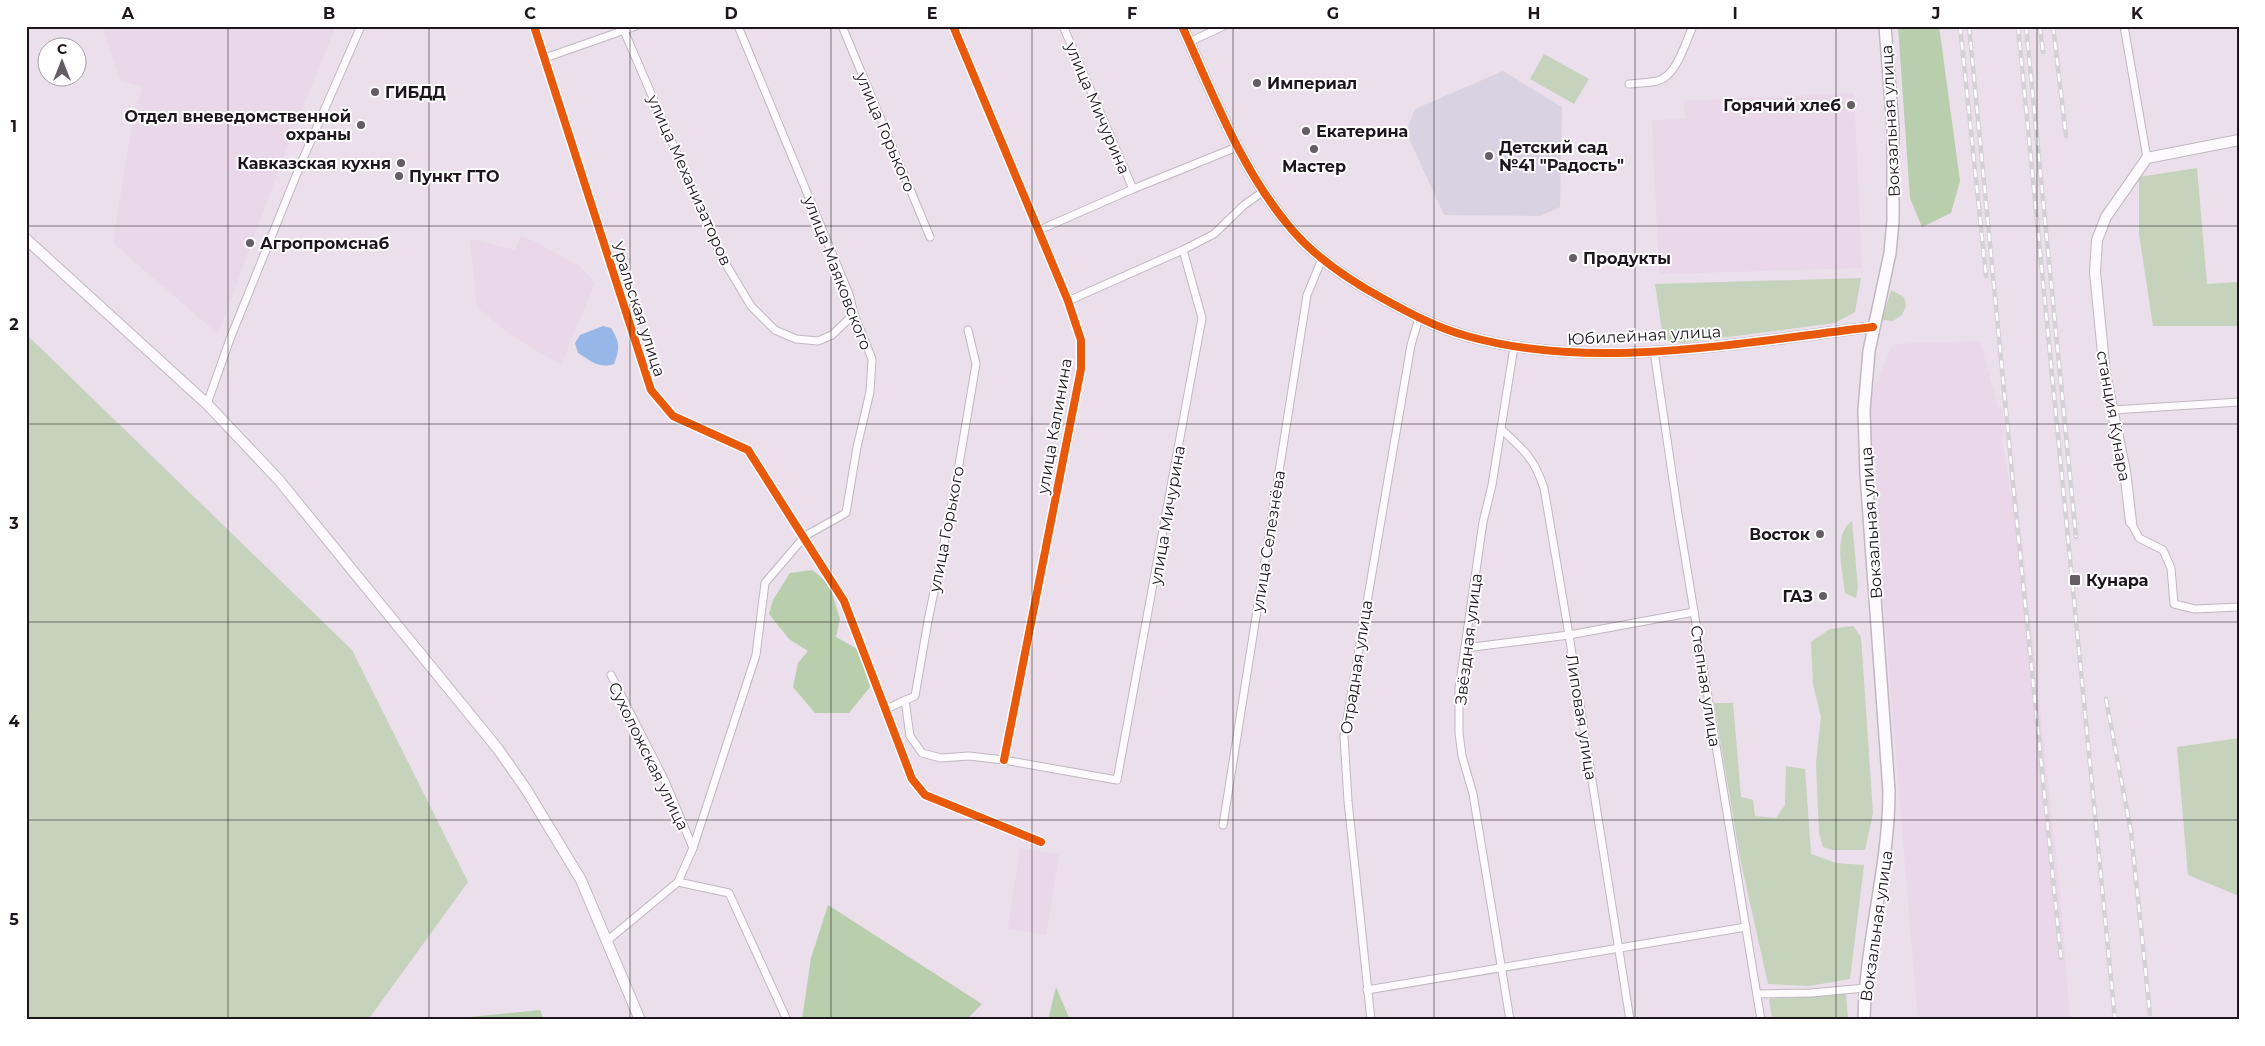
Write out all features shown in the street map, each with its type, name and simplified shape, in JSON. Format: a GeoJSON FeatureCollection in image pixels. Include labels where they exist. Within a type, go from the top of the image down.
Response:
{"type":"FeatureCollection","features":[{"type":"Feature","properties":{"kind":"main road","name":"Вокзальная улица"},"geometry":{"type":"LineString","coordinates":[[1864,1020],[1865,988],[1889,822],[1889,791],[1866,465],[1865,381],[1873,328],[1890,253],[1894,204],[1893,128],[1886,26]]}},
{"type":"Feature","properties":{"kind":"street"},"geometry":{"type":"LineString","coordinates":[[207,404],[230,339],[302,161],[362,26]]}},
{"type":"Feature","properties":{"kind":"street","name":"Уральская улица"},"geometry":{"type":"LineString","coordinates":[[534,26],[651,390],[673,416],[748,450],[805,536],[844,601],[912,778],[925,795],[1041,842]]}},
{"type":"Feature","properties":{"kind":"street"},"geometry":{"type":"LineString","coordinates":[[545,58],[636,26]]}},
{"type":"Feature","properties":{"kind":"street","name":"улица Маяковского"},"geometry":{"type":"LineString","coordinates":[[738,26],[841,272],[854,314],[872,359],[871,384],[846,513],[805,536]]}},
{"type":"Feature","properties":{"kind":"street","name":"улица Горького"},"geometry":{"type":"LineString","coordinates":[[842,26],[930,237]]}},
{"type":"Feature","properties":{"kind":"street","name":"улица Калинина"},"geometry":{"type":"LineString","coordinates":[[953,26],[1037,231],[1068,301],[1081,340],[1081,368],[1004,760]]}},
{"type":"Feature","properties":{"kind":"street","name":"улица Мичурина"},"geometry":{"type":"LineString","coordinates":[[1063,26],[1133,189]]}},
{"type":"Feature","properties":{"kind":"street","name":"Юбилейная улица"},"geometry":{"type":"LineString","coordinates":[[1182,26],[1237,147],[1288,225],[1322,259],[1360,286],[1419,318],[1465,336],[1514,347],[1558,353],[1654,351],[1873,328]]}},
{"type":"Feature","properties":{"kind":"street"},"geometry":{"type":"LineString","coordinates":[[1189,42],[1224,26]]}},
{"type":"Feature","properties":{"kind":"street"},"geometry":{"type":"LineString","coordinates":[[1629,84],[1658,80],[1669,75],[1693,26]]}},
{"type":"Feature","properties":{"kind":"street"},"geometry":{"type":"LineString","coordinates":[[2124,26],[2147,158],[2239,140]]}},
{"type":"Feature","properties":{"kind":"street","name":"улица Механизаторов"},"geometry":{"type":"LineString","coordinates":[[623,29],[721,256],[751,306],[775,330],[796,339],[818,341],[832,335],[854,314]]}},
{"type":"Feature","properties":{"kind":"street"},"geometry":{"type":"LineString","coordinates":[[1037,231],[1133,189],[1237,147]]}},
{"type":"Feature","properties":{"kind":"street","name":"станция Кунара"},"geometry":{"type":"LineString","coordinates":[[2147,158],[2106,216],[2097,240],[2095,272],[2098,319],[2105,374],[2125,471],[2131,522],[2139,538],[2163,550],[2172,568],[2174,604],[2195,609],[2239,606]]}},
{"type":"Feature","properties":{"kind":"street"},"geometry":{"type":"LineString","coordinates":[[1068,301],[1183,250],[1214,234],[1244,205],[1264,190]]}},
{"type":"Feature","properties":{"kind":"street"},"geometry":{"type":"LineString","coordinates":[[26,239],[207,404],[278,479],[498,749],[560,842],[581,880],[608,940],[640,1020]]}},
{"type":"Feature","properties":{"kind":"street","name":"улица Мичурина"},"geometry":{"type":"LineString","coordinates":[[1004,760],[1117,780],[1202,318],[1183,250]]}},
{"type":"Feature","properties":{"kind":"street","name":"улица Селезнёва"},"geometry":{"type":"LineString","coordinates":[[1223,825],[1307,295],[1322,259]]}},
{"type":"Feature","properties":{"kind":"street","name":"Отрадная улица"},"geometry":{"type":"LineString","coordinates":[[1371,1020],[1348,801],[1344,737],[1411,345],[1419,318]]}},
{"type":"Feature","properties":{"kind":"street","name":"улица Горького"},"geometry":{"type":"LineString","coordinates":[[905,700],[915,696],[967,423],[976,364],[968,330]]}},
{"type":"Feature","properties":{"kind":"street","name":"Звёздная улица"},"geometry":{"type":"LineString","coordinates":[[1510,1020],[1472,794],[1462,756],[1459,733],[1459,688],[1484,522],[1492,485],[1514,347]]}},
{"type":"Feature","properties":{"kind":"street","name":"Степная улица"},"geometry":{"type":"LineString","coordinates":[[1654,351],[1694,612],[1761,1020]]}},
{"type":"Feature","properties":{"kind":"street"},"geometry":{"type":"LineString","coordinates":[[2113,410],[2239,402]]}},
{"type":"Feature","properties":{"kind":"street","name":"Липовая улица"},"geometry":{"type":"LineString","coordinates":[[1501,430],[1524,449],[1537,467],[1544,488],[1630,1020]]}},
{"type":"Feature","properties":{"kind":"street"},"geometry":{"type":"LineString","coordinates":[[692,848],[756,655],[765,583],[805,536]]}},
{"type":"Feature","properties":{"kind":"street"},"geometry":{"type":"LineString","coordinates":[[1465,648],[1569,635],[1694,612]]}},
{"type":"Feature","properties":{"kind":"street","name":"Сухоложская улица"},"geometry":{"type":"LineString","coordinates":[[611,675],[665,781],[692,848],[678,882]]}},
{"type":"Feature","properties":{"kind":"street"},"geometry":{"type":"LineString","coordinates":[[886,709],[905,700],[910,736],[922,754],[941,758],[970,756],[1004,760]]}},
{"type":"Feature","properties":{"kind":"street"},"geometry":{"type":"LineString","coordinates":[[608,940],[678,882],[729,893],[787,1020]]}},
{"type":"Feature","properties":{"kind":"street"},"geometry":{"type":"LineString","coordinates":[[1367,990],[1746,927]]}},
{"type":"Feature","properties":{"kind":"street"},"geometry":{"type":"LineString","coordinates":[[1757,994],[1810,993],[1865,988]]}},
{"type":"Feature","properties":{"kind":"shaded area"},"geometry":{"type":"Polygon","coordinates":[[[103,26],[336,26],[294,129],[218,334],[113,243],[134,112],[143,87],[120,81],[103,26]]]}},
{"type":"Feature","properties":{"kind":"shaded area","name":"Детский сад №41 \"Радость\""},"geometry":{"type":"Polygon","coordinates":[[[1503,71],[1562,107],[1560,207],[1540,216],[1444,215],[1406,132],[1415,109],[1503,71]]]}},
{"type":"Feature","properties":{"kind":"shaded area"},"geometry":{"type":"Polygon","coordinates":[[[1854,93],[1862,268],[1659,274],[1652,120],[1685,119],[1684,101],[1854,93]]]}},
{"type":"Feature","properties":{"kind":"shaded area"},"geometry":{"type":"Polygon","coordinates":[[[521,236],[534,241],[581,267],[595,283],[561,365],[509,334],[477,307],[470,239],[515,250],[521,236]]]}},
{"type":"Feature","properties":{"kind":"shaded area"},"geometry":{"type":"Polygon","coordinates":[[[1980,341],[1998,407],[2002,410],[2004,429],[2002,441],[2011,494],[2017,493],[2061,903],[2070,1020],[1918,1020],[1867,405],[1893,344],[1980,341]]]}},
{"type":"Feature","properties":{"kind":"shaded area"},"geometry":{"type":"Polygon","coordinates":[[[1020,848],[1059,854],[1046,935],[1008,929],[1020,848]]]}},
{"type":"Feature","properties":{"kind":"green space"},"geometry":{"type":"Polygon","coordinates":[[[1898,26],[1939,26],[1960,181],[1951,213],[1922,227],[1910,198],[1898,26]]]}},
{"type":"Feature","properties":{"kind":"green space"},"geometry":{"type":"Polygon","coordinates":[[[1544,54],[1589,79],[1574,104],[1530,79],[1544,54]]]}},
{"type":"Feature","properties":{"kind":"green space"},"geometry":{"type":"Polygon","coordinates":[[[2197,168],[2207,284],[2239,282],[2239,326],[2153,326],[2139,234],[2139,177],[2197,168]]]}},
{"type":"Feature","properties":{"kind":"green space"},"geometry":{"type":"Polygon","coordinates":[[[1861,278],[1855,312],[1835,323],[1681,343],[1668,341],[1662,331],[1655,284],[1861,278]]]}},
{"type":"Feature","properties":{"kind":"green space"},"geometry":{"type":"Polygon","coordinates":[[[1891,290],[1904,297],[1906,306],[1902,315],[1893,321],[1882,320],[1891,290]]]}},
{"type":"Feature","properties":{"kind":"green space"},"geometry":{"type":"Polygon","coordinates":[[[26,334],[352,650],[468,882],[368,1020],[26,1020],[26,334]]]}},
{"type":"Feature","properties":{"kind":"green space"},"geometry":{"type":"Polygon","coordinates":[[[1852,521],[1858,587],[1856,598],[1845,593],[1840,554],[1842,535],[1852,521]]]}},
{"type":"Feature","properties":{"kind":"green space"},"geometry":{"type":"Polygon","coordinates":[[[812,570],[829,584],[840,619],[836,637],[859,650],[870,687],[849,713],[815,713],[793,687],[798,663],[808,651],[789,639],[769,614],[773,600],[790,573],[812,570]]]}},
{"type":"Feature","properties":{"kind":"green space"},"geometry":{"type":"Polygon","coordinates":[[[1853,626],[1861,637],[1873,813],[1865,850],[1832,850],[1823,847],[1819,833],[1816,763],[1821,717],[1813,684],[1811,642],[1830,629],[1853,626]]]}},
{"type":"Feature","properties":{"kind":"green space"},"geometry":{"type":"Polygon","coordinates":[[[1714,703],[1733,703],[1741,797],[1753,800],[1755,816],[1776,818],[1785,805],[1786,766],[1805,769],[1811,854],[1836,863],[1864,865],[1850,979],[1809,986],[1768,984],[1740,858],[1714,703]]]}},
{"type":"Feature","properties":{"kind":"green space"},"geometry":{"type":"Polygon","coordinates":[[[2239,738],[2239,896],[2188,875],[2177,747],[2239,738]]]}},
{"type":"Feature","properties":{"kind":"green space"},"geometry":{"type":"Polygon","coordinates":[[[828,905],[982,1004],[966,1020],[802,1020],[811,958],[828,905]]]}},
{"type":"Feature","properties":{"kind":"green space"},"geometry":{"type":"Polygon","coordinates":[[[1056,987],[1070,1020],[1048,1020],[1056,987]]]}},
{"type":"Feature","properties":{"kind":"green space"},"geometry":{"type":"Polygon","coordinates":[[[1846,994],[1848,1020],[1772,1020],[1769,999],[1846,994]]]}},
{"type":"Feature","properties":{"kind":"green space"},"geometry":{"type":"Polygon","coordinates":[[[540,1010],[544,1020],[458,1020],[460,1018],[540,1010]]]}},
{"type":"Feature","properties":{"kind":"water"},"geometry":{"type":"Polygon","coordinates":[[[603,326],[611,328],[618,346],[614,364],[604,366],[578,353],[575,343],[580,335],[603,326]]]}},
{"type":"Feature","properties":{"kind":"railway"},"geometry":{"type":"LineString","coordinates":[[1960,26],[1986,276]]}},
{"type":"Feature","properties":{"kind":"railway"},"geometry":{"type":"LineString","coordinates":[[1969,26],[2061,958]]}},
{"type":"Feature","properties":{"kind":"railway"},"geometry":{"type":"LineString","coordinates":[[2018,26],[2115,1020]]}},
{"type":"Feature","properties":{"kind":"railway"},"geometry":{"type":"LineString","coordinates":[[2026,26],[2076,537]]}},
{"type":"Feature","properties":{"kind":"railway"},"geometry":{"type":"LineString","coordinates":[[2040,26],[2043,52]]}},
{"type":"Feature","properties":{"kind":"railway"},"geometry":{"type":"LineString","coordinates":[[2053,26],[2066,136]]}},
{"type":"Feature","properties":{"kind":"railway"},"geometry":{"type":"LineString","coordinates":[[2106,699],[2131,832],[2150,1014]]}},
{"type":"Feature","properties":{"kind":"cycle path"},"geometry":{"type":"LineString","coordinates":[[534,26],[651,390],[673,416],[748,450],[844,601],[912,779],[925,795],[1041,842]]}},
{"type":"Feature","properties":{"kind":"cycle path"},"geometry":{"type":"LineString","coordinates":[[953,26],[1068,301],[1081,340],[1081,369],[1004,760]]}},
{"type":"Feature","properties":{"kind":"cycle path"},"geometry":{"type":"LineString","coordinates":[[1182,26],[1242,154],[1271,203],[1288,225],[1308,247],[1343,275],[1413,315],[1467,336],[1516,347],[1566,352],[1669,351],[1873,327]]}},
{"type":"Feature","properties":{"kind":"place","name":"Империал"},"geometry":{"type":"Point","coordinates":[1257,83]}},
{"type":"Feature","properties":{"kind":"place","name":"ГИБДД"},"geometry":{"type":"Point","coordinates":[375,92]}},
{"type":"Feature","properties":{"kind":"place","name":"Горячий хлеб"},"geometry":{"type":"Point","coordinates":[1851,105]}},
{"type":"Feature","properties":{"kind":"place","name":"Отдел вневедомственной охраны"},"geometry":{"type":"Point","coordinates":[361,125]}},
{"type":"Feature","properties":{"kind":"place","name":"Екатерина"},"geometry":{"type":"Point","coordinates":[1306,131]}},
{"type":"Feature","properties":{"kind":"place","name":"Мастер"},"geometry":{"type":"Point","coordinates":[1314,149]}},
{"type":"Feature","properties":{"kind":"place","name":"Детский сад №41 \"Радость\""},"geometry":{"type":"Point","coordinates":[1489,156]}},
{"type":"Feature","properties":{"kind":"place","name":"Кавказская кухня"},"geometry":{"type":"Point","coordinates":[401,163]}},
{"type":"Feature","properties":{"kind":"place","name":"Пункт ГТО"},"geometry":{"type":"Point","coordinates":[399,176]}},
{"type":"Feature","properties":{"kind":"place","name":"Агропромснаб"},"geometry":{"type":"Point","coordinates":[250,243]}},
{"type":"Feature","properties":{"kind":"place","name":"Продукты"},"geometry":{"type":"Point","coordinates":[1573,258]}},
{"type":"Feature","properties":{"kind":"place","name":"Восток"},"geometry":{"type":"Point","coordinates":[1820,534]}},
{"type":"Feature","properties":{"kind":"place","name":"Кунара"},"geometry":{"type":"Point","coordinates":[2075,580]}},
{"type":"Feature","properties":{"kind":"place","name":"ГАЗ"},"geometry":{"type":"Point","coordinates":[1823,596]}}]}
